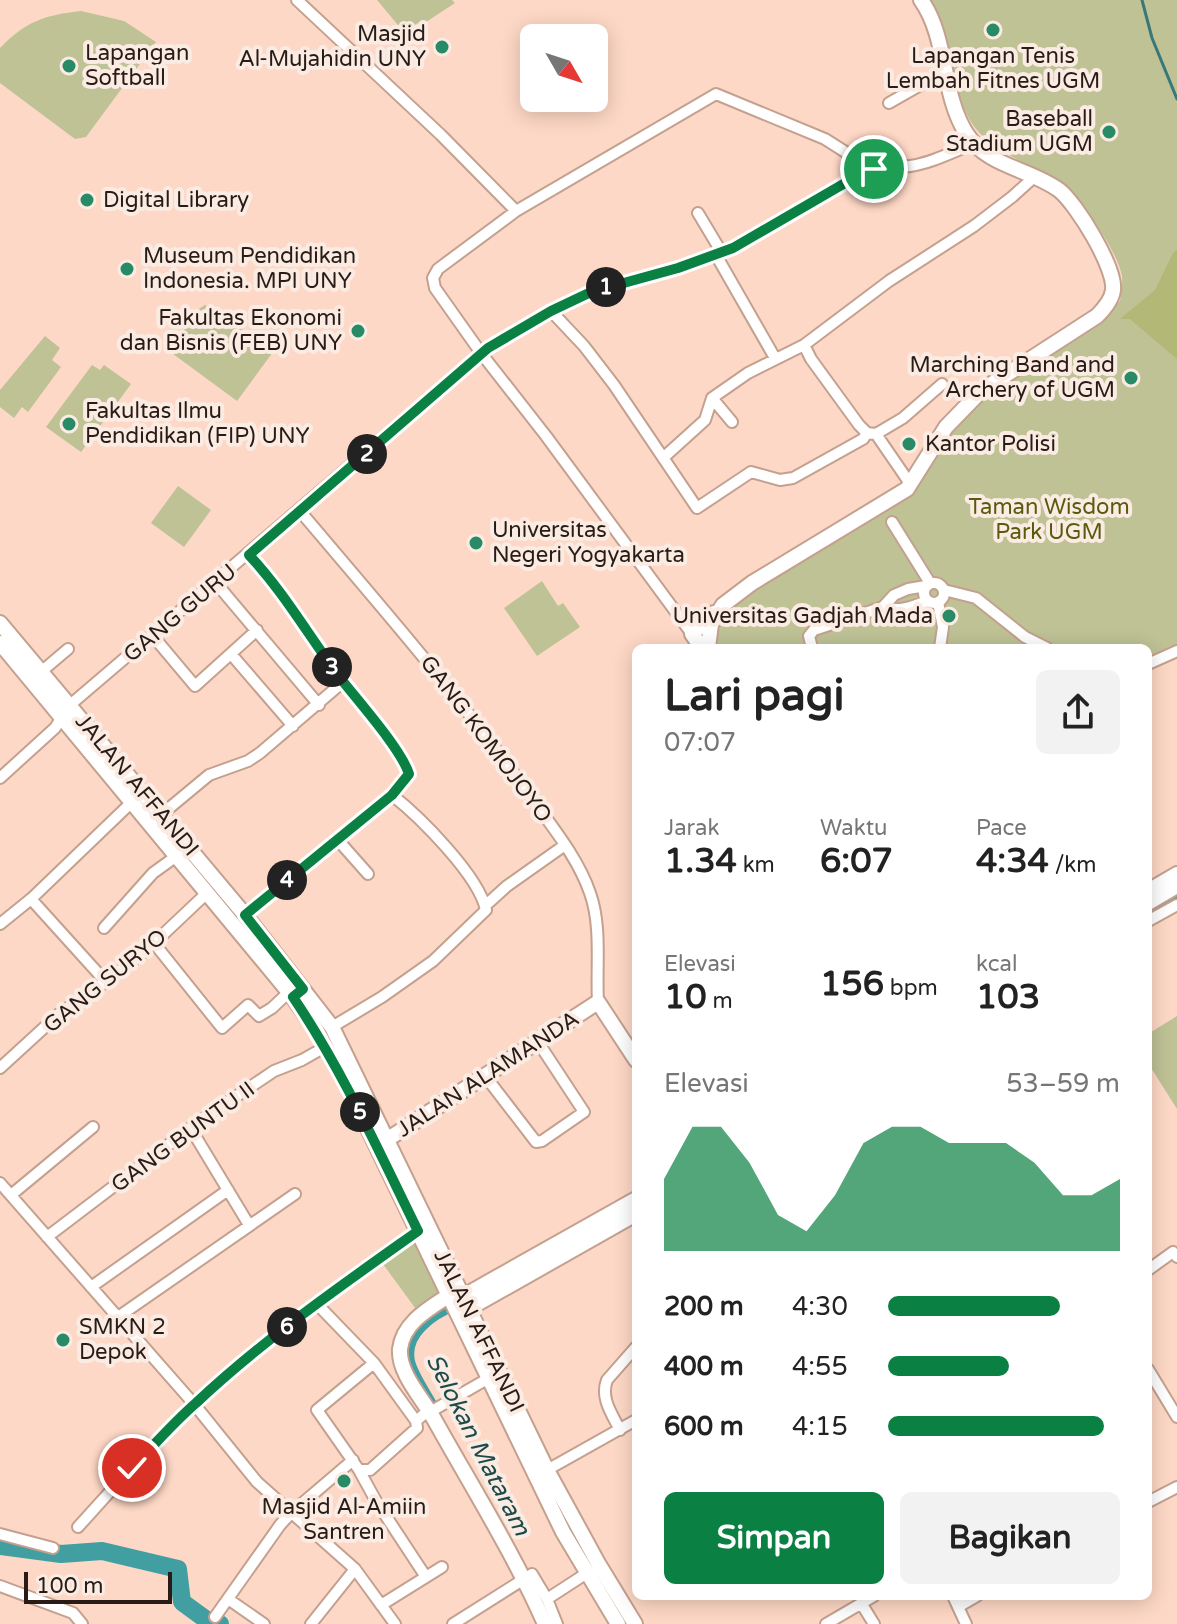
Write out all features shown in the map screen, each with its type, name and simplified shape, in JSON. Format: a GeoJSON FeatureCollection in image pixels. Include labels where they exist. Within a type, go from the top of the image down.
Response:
{"type":"FeatureCollection","features":[{"type":"Feature","properties":{"kind":"main road"},"geometry":{"type":"LineString","coordinates":[[699,644],[692,634],[752,583],[911,485],[946,427],[965,405],[981,391],[1097,316],[1113,292],[1113,279],[1098,244],[1062,192],[988,157],[973,144],[961,126],[932,20],[921,0]]}},
{"type":"Feature","properties":{"kind":"main road"},"geometry":{"type":"LineString","coordinates":[[708,644],[711,624],[723,605]]}},
{"type":"Feature","properties":{"kind":"main road","name":"JALAN AFFANDI"},"geometry":{"type":"LineString","coordinates":[[0,623],[42,671],[67,711],[133,801],[295,993],[332,1027],[489,1378],[563,1532],[635,1624]]}},
{"type":"Feature","properties":{"kind":"main road","name":"JALAN AFFANDI"},"geometry":{"type":"LineString","coordinates":[[0,643],[162,814],[245,915],[295,993],[382,1142],[418,1231],[547,1470],[618,1624]]}},
{"type":"Feature","properties":{"kind":"main road"},"geometry":{"type":"LineString","coordinates":[[1152,889],[1177,874]]}},
{"type":"Feature","properties":{"kind":"main road"},"geometry":{"type":"LineString","coordinates":[[1152,901],[1177,886]]}},
{"type":"Feature","properties":{"kind":"main road"},"geometry":{"type":"LineString","coordinates":[[598,1002],[632,1054]]}},
{"type":"Feature","properties":{"kind":"main road","name":"JALAN ALAMANDA"},"geometry":{"type":"LineString","coordinates":[[382,1142],[598,1002]]}},
{"type":"Feature","properties":{"kind":"main road"},"geometry":{"type":"LineString","coordinates":[[457,1304],[632,1201]]}},
{"type":"Feature","properties":{"kind":"main road"},"geometry":{"type":"LineString","coordinates":[[546,1623],[526,1577],[433,1410],[403,1366],[401,1344],[408,1327],[420,1315],[457,1304],[632,1218]]}},
{"type":"Feature","properties":{"kind":"street"},"geometry":{"type":"LineString","coordinates":[[297,0],[441,135],[516,211]]}},
{"type":"Feature","properties":{"kind":"street"},"geometry":{"type":"LineString","coordinates":[[889,103],[945,71]]}},
{"type":"Feature","properties":{"kind":"street"},"geometry":{"type":"LineString","coordinates":[[692,634],[435,288],[433,278],[438,269],[516,211],[716,94],[825,139],[847,153],[864,172],[884,166],[922,163],[973,144]]}},
{"type":"Feature","properties":{"kind":"street","name":"GANG GURU"},"geometry":{"type":"LineString","coordinates":[[0,778],[55,728],[67,711],[432,399],[481,353],[551,311],[615,284],[719,254],[764,232],[864,172]]}},
{"type":"Feature","properties":{"kind":"street"},"geometry":{"type":"LineString","coordinates":[[663,458],[705,420],[712,398],[775,358],[804,345],[889,281],[974,226],[1033,178]]}},
{"type":"Feature","properties":{"kind":"street"},"geometry":{"type":"LineString","coordinates":[[698,213],[775,358]]}},
{"type":"Feature","properties":{"kind":"street"},"geometry":{"type":"LineString","coordinates":[[551,311],[614,385],[698,508],[751,472],[786,480],[903,418],[942,384]]}},
{"type":"Feature","properties":{"kind":"street"},"geometry":{"type":"LineString","coordinates":[[804,345],[823,377],[911,485]]}},
{"type":"Feature","properties":{"kind":"street"},"geometry":{"type":"LineString","coordinates":[[712,398],[732,422]]}},
{"type":"Feature","properties":{"kind":"street","name":"GANG KOMOJOYO"},"geometry":{"type":"LineString","coordinates":[[300,511],[427,659],[494,744],[565,845],[591,895],[595,914],[598,1002]]}},
{"type":"Feature","properties":{"kind":"street"},"geometry":{"type":"LineString","coordinates":[[892,522],[928,584]]}},
{"type":"Feature","properties":{"kind":"street"},"geometry":{"type":"LineString","coordinates":[[245,915],[392,795],[407,779],[408,769],[289,603],[249,555]]}},
{"type":"Feature","properties":{"kind":"street"},"geometry":{"type":"LineString","coordinates":[[216,583],[319,705]]}},
{"type":"Feature","properties":{"kind":"street"},"geometry":{"type":"LineString","coordinates":[[811,644],[809,636],[814,630],[883,607],[894,595],[937,583],[944,590],[976,598],[1025,637],[1039,644]]}},
{"type":"Feature","properties":{"kind":"street"},"geometry":{"type":"LineString","coordinates":[[928,584],[924,595],[933,601],[943,627],[941,644]]}},
{"type":"Feature","properties":{"kind":"street"},"geometry":{"type":"LineString","coordinates":[[883,607],[907,609],[943,597],[944,590]]}},
{"type":"Feature","properties":{"kind":"street"},"geometry":{"type":"LineString","coordinates":[[153,636],[195,686],[257,630]]}},
{"type":"Feature","properties":{"kind":"street"},"geometry":{"type":"LineString","coordinates":[[42,671],[68,649]]}},
{"type":"Feature","properties":{"kind":"street"},"geometry":{"type":"LineString","coordinates":[[231,654],[293,726]]}},
{"type":"Feature","properties":{"kind":"street"},"geometry":{"type":"LineString","coordinates":[[1152,663],[1176,655]]}},
{"type":"Feature","properties":{"kind":"street"},"geometry":{"type":"LineString","coordinates":[[162,814],[209,775],[248,761],[343,682]]}},
{"type":"Feature","properties":{"kind":"street"},"geometry":{"type":"LineString","coordinates":[[392,795],[447,849],[486,905]]}},
{"type":"Feature","properties":{"kind":"street"},"geometry":{"type":"LineString","coordinates":[[0,924],[31,899],[133,801]]}},
{"type":"Feature","properties":{"kind":"street"},"geometry":{"type":"LineString","coordinates":[[337,839],[368,874]]}},
{"type":"Feature","properties":{"kind":"street"},"geometry":{"type":"LineString","coordinates":[[332,1027],[433,961],[483,916],[486,905],[507,886],[531,872],[565,845]]}},
{"type":"Feature","properties":{"kind":"street"},"geometry":{"type":"LineString","coordinates":[[104,928],[153,873],[178,855]]}},
{"type":"Feature","properties":{"kind":"street","name":"GANG SURYO"},"geometry":{"type":"LineString","coordinates":[[0,1068],[59,1014],[106,982],[154,943],[208,892]]}},
{"type":"Feature","properties":{"kind":"street"},"geometry":{"type":"LineString","coordinates":[[31,899],[106,982]]}},
{"type":"Feature","properties":{"kind":"street"},"geometry":{"type":"LineString","coordinates":[[1152,919],[1177,905]]}},
{"type":"Feature","properties":{"kind":"street"},"geometry":{"type":"LineString","coordinates":[[154,943],[222,1028],[248,1005],[259,1016],[295,993]]}},
{"type":"Feature","properties":{"kind":"street"},"geometry":{"type":"LineString","coordinates":[[486,1077],[536,1142],[542,1141],[584,1112],[538,1042]]}},
{"type":"Feature","properties":{"kind":"street","name":"GANG BUNTU II"},"geometry":{"type":"LineString","coordinates":[[47,1237],[274,1071],[325,1047]]}},
{"type":"Feature","properties":{"kind":"street"},"geometry":{"type":"LineString","coordinates":[[11,1195],[93,1127]]}},
{"type":"Feature","properties":{"kind":"street"},"geometry":{"type":"LineString","coordinates":[[191,1129],[249,1225]]}},
{"type":"Feature","properties":{"kind":"street"},"geometry":{"type":"LineString","coordinates":[[0,1183],[194,1404],[257,1482],[355,1569],[395,1624]]}},
{"type":"Feature","properties":{"kind":"street"},"geometry":{"type":"LineString","coordinates":[[91,1287],[228,1190]]}},
{"type":"Feature","properties":{"kind":"street"},"geometry":{"type":"LineString","coordinates":[[118,1317],[295,1194]]}},
{"type":"Feature","properties":{"kind":"street"},"geometry":{"type":"LineString","coordinates":[[78,1527],[194,1404],[316,1303],[418,1231]]}},
{"type":"Feature","properties":{"kind":"street"},"geometry":{"type":"LineString","coordinates":[[1152,1267],[1173,1252],[1177,1257]]}},
{"type":"Feature","properties":{"kind":"street"},"geometry":{"type":"LineString","coordinates":[[316,1303],[374,1363],[416,1421],[417,1428],[370,1470],[356,1465]]}},
{"type":"Feature","properties":{"kind":"street"},"geometry":{"type":"LineString","coordinates":[[620,1430],[605,1399],[604,1387],[632,1352]]}},
{"type":"Feature","properties":{"kind":"street"},"geometry":{"type":"LineString","coordinates":[[374,1363],[317,1410],[356,1465],[426,1577]]}},
{"type":"Feature","properties":{"kind":"street"},"geometry":{"type":"LineString","coordinates":[[1152,1376],[1177,1417]]}},
{"type":"Feature","properties":{"kind":"street"},"geometry":{"type":"LineString","coordinates":[[416,1421],[489,1378]]}},
{"type":"Feature","properties":{"kind":"street"},"geometry":{"type":"LineString","coordinates":[[547,1470],[632,1422]]}},
{"type":"Feature","properties":{"kind":"street"},"geometry":{"type":"LineString","coordinates":[[215,1617],[292,1512],[356,1465]]}},
{"type":"Feature","properties":{"kind":"street"},"geometry":{"type":"LineString","coordinates":[[1152,1500],[1177,1487]]}},
{"type":"Feature","properties":{"kind":"street"},"geometry":{"type":"LineString","coordinates":[[0,1534],[53,1548]]}},
{"type":"Feature","properties":{"kind":"street"},"geometry":{"type":"LineString","coordinates":[[381,1605],[442,1567]]}},
{"type":"Feature","properties":{"kind":"street"},"geometry":{"type":"LineString","coordinates":[[311,1624],[355,1569]]}},
{"type":"Feature","properties":{"kind":"street"},"geometry":{"type":"LineString","coordinates":[[547,1599],[593,1569]]}},
{"type":"Feature","properties":{"kind":"street"},"geometry":{"type":"LineString","coordinates":[[453,1624],[526,1577],[547,1599],[546,1623]]}},
{"type":"Feature","properties":{"kind":"street"},"geometry":{"type":"LineString","coordinates":[[0,1586],[73,1613],[82,1624]]}},
{"type":"Feature","properties":{"kind":"street"},"geometry":{"type":"LineString","coordinates":[[228,1599],[264,1624]]}},
{"type":"Feature","properties":{"kind":"street"},"geometry":{"type":"LineString","coordinates":[[826,1624],[867,1600]]}},
{"type":"Feature","properties":{"kind":"street"},"geometry":{"type":"LineString","coordinates":[[955,1600],[966,1624]]}},
{"type":"Feature","properties":{"kind":"street"},"geometry":{"type":"LineString","coordinates":[[958,1607],[970,1600]]}},
{"type":"Feature","properties":{"kind":"street"},"geometry":{"type":"LineString","coordinates":[[861,1603],[874,1624]]}},
{"type":"Feature","properties":{"kind":"green space"},"geometry":{"type":"Polygon","coordinates":[[[377,0],[452,0],[455,3],[420,26],[418,23],[403,31],[377,0]]]}},
{"type":"Feature","properties":{"kind":"green space","name":"Taman Wisdom Park UGM"},"geometry":{"type":"Polygon","coordinates":[[[929,0],[1177,0],[1177,644],[1152,662],[1152,644],[717,644],[712,631],[724,611],[920,484],[959,422],[985,398],[1090,328],[1120,301],[1122,279],[1118,264],[1104,236],[1083,208],[1051,178],[987,140],[971,122],[958,93],[936,14],[929,0]]]}},
{"type":"Feature","properties":{"kind":"green space","name":"Lapangan Softball"},"geometry":{"type":"Polygon","coordinates":[[[81,11],[124,21],[156,42],[86,137],[75,139],[0,83],[0,48],[28,25],[81,11]]]}},
{"type":"Feature","properties":{"kind":"green space"},"geometry":{"type":"Polygon","coordinates":[[[1177,250],[1177,359],[1130,319],[1120,319],[1155,290],[1177,250]]]}},
{"type":"Feature","properties":{"kind":"green space"},"geometry":{"type":"Polygon","coordinates":[[[205,305],[273,352],[237,401],[169,351],[205,305]]]}},
{"type":"Feature","properties":{"kind":"green space"},"geometry":{"type":"Polygon","coordinates":[[[45,336],[60,348],[52,360],[61,367],[28,412],[22,407],[14,418],[0,407],[0,390],[45,336]]]}},
{"type":"Feature","properties":{"kind":"green space"},"geometry":{"type":"Polygon","coordinates":[[[92,365],[100,370],[104,365],[131,384],[81,452],[46,427],[92,365]]]}},
{"type":"Feature","properties":{"kind":"green space"},"geometry":{"type":"Polygon","coordinates":[[[178,486],[211,510],[184,547],[151,523],[178,486]]]}},
{"type":"Feature","properties":{"kind":"green space"},"geometry":{"type":"Polygon","coordinates":[[[542,581],[558,606],[563,603],[580,627],[537,656],[504,608],[542,581]]]}},
{"type":"Feature","properties":{"kind":"green space"},"geometry":{"type":"Polygon","coordinates":[[[1177,1016],[1177,1109],[1152,1069],[1152,1032],[1177,1016]]]}},
{"type":"Feature","properties":{"kind":"green space"},"geometry":{"type":"Polygon","coordinates":[[[412,1238],[445,1304],[421,1316],[380,1260],[412,1238]]]}},
{"type":"Feature","properties":{"kind":"waterway"},"geometry":{"type":"LineString","coordinates":[[1142,0],[1152,38],[1177,99]]}},
{"type":"Feature","properties":{"kind":"waterway","name":"Selokan Mataram"},"geometry":{"type":"LineString","coordinates":[[1152,911],[1177,897]]}},
{"type":"Feature","properties":{"kind":"waterway","name":"Selokan Mataram"},"geometry":{"type":"LineString","coordinates":[[433,1406],[411,1365],[411,1344],[415,1335],[430,1320],[458,1304]]}},
{"type":"Feature","properties":{"kind":"waterway"},"geometry":{"type":"LineString","coordinates":[[0,1546],[61,1554],[102,1551],[178,1569],[182,1602],[208,1621],[220,1624]]}},
{"type":"Feature","properties":{"kind":"place","name":"Lapangan Tenis Lembah Fitnes UGM"},"geometry":{"type":"Point","coordinates":[993,30]}},
{"type":"Feature","properties":{"kind":"place","name":"Masjid Al-Mujahidin UNY"},"geometry":{"type":"Point","coordinates":[442,47]}},
{"type":"Feature","properties":{"kind":"place","name":"Lapangan Softball"},"geometry":{"type":"Point","coordinates":[69,66]}},
{"type":"Feature","properties":{"kind":"place","name":"Baseball Stadium UGM"},"geometry":{"type":"Point","coordinates":[1109,132]}},
{"type":"Feature","properties":{"kind":"place","name":"Digital Library"},"geometry":{"type":"Point","coordinates":[87,200]}},
{"type":"Feature","properties":{"kind":"place","name":"Museum Pendidikan Indonesia. MPI UNY"},"geometry":{"type":"Point","coordinates":[127,269]}},
{"type":"Feature","properties":{"kind":"place","name":"Fakultas Ekonomi dan Bisnis (FEB) UNY"},"geometry":{"type":"Point","coordinates":[358,331]}},
{"type":"Feature","properties":{"kind":"place","name":"Marching Band and Archery of UGM"},"geometry":{"type":"Point","coordinates":[1131,378]}},
{"type":"Feature","properties":{"kind":"place","name":"Fakultas Ilmu Pendidikan (FIP) UNY"},"geometry":{"type":"Point","coordinates":[69,424]}},
{"type":"Feature","properties":{"kind":"place","name":"Kantor Polisi"},"geometry":{"type":"Point","coordinates":[909,444]}},
{"type":"Feature","properties":{"kind":"place","name":"Universitas Negeri Yogyakarta"},"geometry":{"type":"Point","coordinates":[476,543]}},
{"type":"Feature","properties":{"kind":"place","name":"Universitas Gadjah Mada"},"geometry":{"type":"Point","coordinates":[949,616]}},
{"type":"Feature","properties":{"kind":"place","name":"SMKN 2 Depok"},"geometry":{"type":"Point","coordinates":[63,1340]}},
{"type":"Feature","properties":{"kind":"place","name":"Masjid Al-Amiin Santren"},"geometry":{"type":"Point","coordinates":[344,1481]}},
{"type":"Feature","properties":{"kind":"route"},"geometry":{"type":"LineString","coordinates":[[132,1468],[230,1372],[316,1303],[418,1231],[350,1091],[317,1031],[293,997],[303,989],[245,915],[392,795],[407,779],[408,769],[289,603],[249,555],[488,348],[551,311],[591,292],[678,268],[733,248],[874,169]]}}]}
